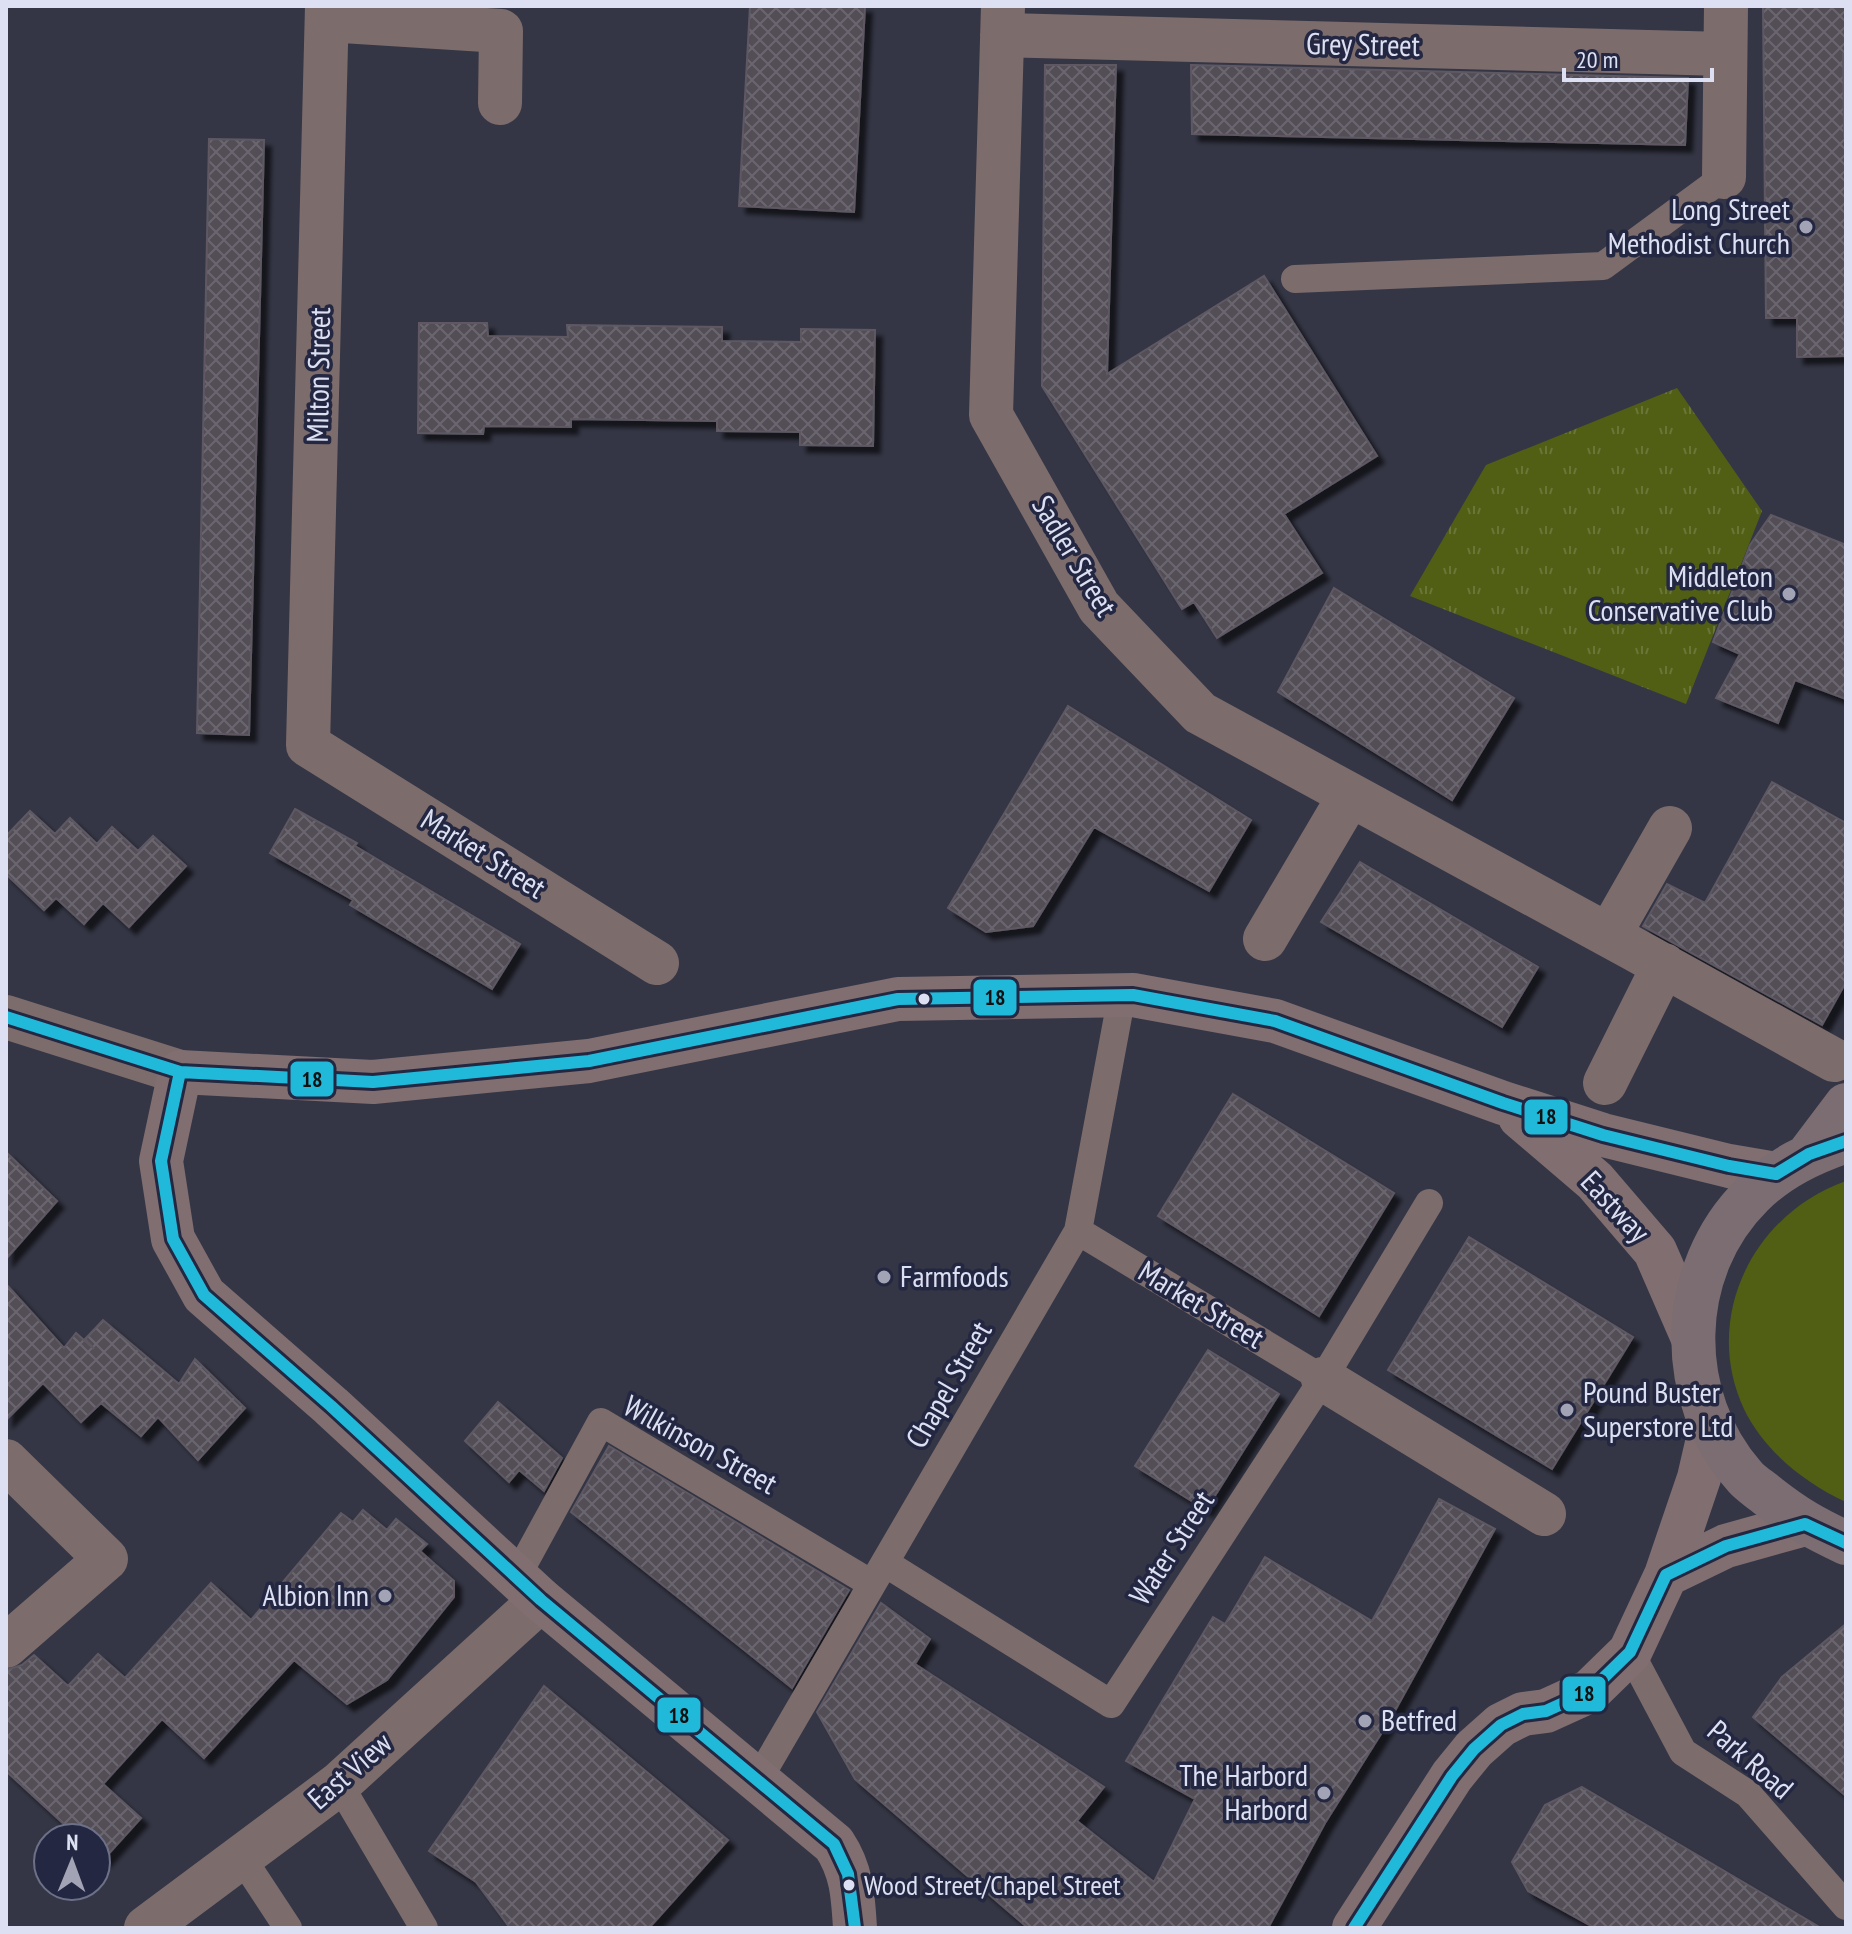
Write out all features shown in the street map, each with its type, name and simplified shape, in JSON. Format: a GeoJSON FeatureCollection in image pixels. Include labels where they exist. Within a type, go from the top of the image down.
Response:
{"type":"FeatureCollection","features":[{"type":"Feature","properties":{"kind":"main road"},"geometry":{"type":"LineString","coordinates":[[1846,1105],[1810,1156],[1751,1195],[1731,1219],[1710,1256],[1698,1292],[1692,1336],[1697,1386],[1711,1426],[1745,1478],[1805,1524],[1846,1543]]}},
{"type":"Feature","properties":{"kind":"street"},"geometry":{"type":"LineString","coordinates":[[1724,177],[1726,6]]}},
{"type":"Feature","properties":{"kind":"street"},"geometry":{"type":"LineString","coordinates":[[327,13],[501,31],[500,103]]}},
{"type":"Feature","properties":{"kind":"street","name":"Milton Street"},"geometry":{"type":"LineString","coordinates":[[308,745],[327,13]]}},
{"type":"Feature","properties":{"kind":"street","name":"Grey Street"},"geometry":{"type":"LineString","coordinates":[[1002,21],[1725,54]]}},
{"type":"Feature","properties":{"kind":"street","name":"Sadler Street"},"geometry":{"type":"LineString","coordinates":[[1002,21],[991,415],[1099,607],[1200,713],[1834,1060]]}},
{"type":"Feature","properties":{"kind":"street","name":"Market Street"},"geometry":{"type":"LineString","coordinates":[[308,745],[657,963]]}},
{"type":"Feature","properties":{"kind":"street"},"geometry":{"type":"LineString","coordinates":[[1265,939],[1350,795]]}},
{"type":"Feature","properties":{"kind":"street"},"geometry":{"type":"LineString","coordinates":[[1609,935],[1670,828]]}},
{"type":"Feature","properties":{"kind":"street"},"geometry":{"type":"LineString","coordinates":[[1605,1083],[1664,965]]}},
{"type":"Feature","properties":{"kind":"street","name":"Eastway"},"geometry":{"type":"LineString","coordinates":[[180,1072],[373,1082],[589,1061],[898,999],[1122,995],[1275,1021],[1503,1103],[1646,1147],[1729,1166],[1810,1156]]}},
{"type":"Feature","properties":{"kind":"street"},"geometry":{"type":"LineString","coordinates":[[6,1017],[180,1072],[161,1161],[173,1239],[204,1295],[331,1406],[529,1588],[834,1844],[847,1864],[853,1888],[855,1928]]}},
{"type":"Feature","properties":{"kind":"street","name":"Eastway"},"geometry":{"type":"LineString","coordinates":[[1503,1103],[1595,1181],[1655,1251],[1692,1336]]}},
{"type":"Feature","properties":{"kind":"street"},"geometry":{"type":"LineString","coordinates":[[1323,1379],[1544,1514]]}},
{"type":"Feature","properties":{"kind":"street"},"geometry":{"type":"LineString","coordinates":[[1354,1928],[1452,1776],[1474,1749],[1501,1725],[1523,1714],[1546,1711],[1590,1691],[1630,1652],[1666,1575],[1699,1478],[1711,1426]]}},
{"type":"Feature","properties":{"kind":"street"},"geometry":{"type":"LineString","coordinates":[[6,1461],[106,1559],[6,1646]]}},
{"type":"Feature","properties":{"kind":"street"},"geometry":{"type":"LineString","coordinates":[[1666,1575],[1726,1546],[1805,1524]]}},
{"type":"Feature","properties":{"kind":"street","name":"East View"},"geometry":{"type":"LineString","coordinates":[[146,1928],[339,1784],[529,1588]]}},
{"type":"Feature","properties":{"kind":"lane"},"geometry":{"type":"LineString","coordinates":[[1295,279],[1603,266],[1724,177]]}},
{"type":"Feature","properties":{"kind":"lane","name":"Chapel Street"},"geometry":{"type":"LineString","coordinates":[[758,1780],[1078,1231],[1122,995]]}},
{"type":"Feature","properties":{"kind":"lane","name":"Water Street"},"geometry":{"type":"LineString","coordinates":[[879,1573],[1111,1704],[1323,1379],[1429,1203]]}},
{"type":"Feature","properties":{"kind":"lane","name":"Market Street"},"geometry":{"type":"LineString","coordinates":[[1078,1231],[1323,1379]]}},
{"type":"Feature","properties":{"kind":"lane","name":"Wilkinson Street"},"geometry":{"type":"LineString","coordinates":[[529,1588],[601,1422],[879,1573]]}},
{"type":"Feature","properties":{"kind":"lane","name":"Park Road"},"geometry":{"type":"LineString","coordinates":[[1630,1652],[1683,1752],[1748,1794],[1846,1906]]}},
{"type":"Feature","properties":{"kind":"lane"},"geometry":{"type":"LineString","coordinates":[[339,1784],[424,1928]]}},
{"type":"Feature","properties":{"kind":"lane"},"geometry":{"type":"LineString","coordinates":[[242,1858],[288,1928]]}},
{"type":"Feature","properties":{"kind":"green space"},"geometry":{"type":"Polygon","coordinates":[[[1677,388],[1762,511],[1686,704],[1410,596],[1486,465],[1677,388]]]}},
{"type":"Feature","properties":{"kind":"green space"},"geometry":{"type":"Polygon","coordinates":[[[1846,1181],[1846,1502],[1787,1464],[1752,1424],[1732,1374],[1729,1339],[1733,1305],[1744,1272],[1762,1243],[1785,1217],[1813,1196],[1846,1181]]]}},
{"type":"Feature","properties":{"kind":"building"},"geometry":{"type":"Polygon","coordinates":[[[750,6],[865,6],[854,212],[739,206],[750,6]]]}},
{"type":"Feature","properties":{"kind":"building","name":"Long Street Methodist Church"},"geometry":{"type":"Polygon","coordinates":[[[1763,6],[1846,6],[1846,54],[1843,54],[1846,356],[1797,357],[1797,318],[1766,318],[1763,6]]]}},
{"type":"Feature","properties":{"kind":"building"},"geometry":{"type":"Polygon","coordinates":[[[1045,65],[1116,65],[1107,374],[1264,276],[1377,456],[1284,514],[1322,573],[1217,638],[1194,602],[1182,609],[1042,386],[1045,65]]]}},
{"type":"Feature","properties":{"kind":"building"},"geometry":{"type":"Polygon","coordinates":[[[1191,65],[1688,78],[1685,145],[1192,134],[1191,65]]]}},
{"type":"Feature","properties":{"kind":"building"},"geometry":{"type":"Polygon","coordinates":[[[209,139],[264,140],[249,735],[197,733],[209,139]]]}},
{"type":"Feature","properties":{"kind":"building"},"geometry":{"type":"Polygon","coordinates":[[[419,323],[487,323],[488,336],[568,337],[567,325],[722,327],[722,341],[801,342],[801,329],[875,330],[873,446],[800,445],[800,432],[717,431],[717,421],[571,419],[571,427],[484,426],[483,434],[418,433],[419,323]]]}},
{"type":"Feature","properties":{"kind":"building","name":"Middleton Conservative Club"},"geometry":{"type":"Polygon","coordinates":[[[1771,515],[1846,545],[1846,699],[1795,680],[1778,723],[1716,698],[1740,654],[1713,642],[1750,545],[1771,515]]]}},
{"type":"Feature","properties":{"kind":"building"},"geometry":{"type":"Polygon","coordinates":[[[1334,588],[1514,698],[1452,800],[1278,692],[1334,588]]]}},
{"type":"Feature","properties":{"kind":"building"},"geometry":{"type":"Polygon","coordinates":[[[1068,706],[1251,820],[1209,891],[1094,827],[1033,926],[986,932],[948,908],[1068,706]]]}},
{"type":"Feature","properties":{"kind":"building"},"geometry":{"type":"Polygon","coordinates":[[[1772,782],[1846,823],[1846,982],[1822,1025],[1643,926],[1667,884],[1705,903],[1772,782]]]}},
{"type":"Feature","properties":{"kind":"building"},"geometry":{"type":"Polygon","coordinates":[[[295,809],[357,843],[355,846],[520,944],[492,989],[350,905],[353,900],[270,853],[295,809]]]}},
{"type":"Feature","properties":{"kind":"building"},"geometry":{"type":"Polygon","coordinates":[[[30,811],[55,834],[70,818],[97,844],[112,827],[138,851],[153,836],[186,866],[129,927],[103,903],[84,924],[56,898],[44,910],[6,874],[6,836],[30,811]]]}},
{"type":"Feature","properties":{"kind":"building"},"geometry":{"type":"Polygon","coordinates":[[[1360,862],[1538,967],[1502,1027],[1321,922],[1360,862]]]}},
{"type":"Feature","properties":{"kind":"building"},"geometry":{"type":"Polygon","coordinates":[[[1233,1094],[1394,1193],[1319,1316],[1158,1216],[1233,1094]]]}},
{"type":"Feature","properties":{"kind":"building"},"geometry":{"type":"Polygon","coordinates":[[[6,1152],[57,1201],[6,1259],[6,1152]]]}},
{"type":"Feature","properties":{"kind":"building"},"geometry":{"type":"Polygon","coordinates":[[[1469,1237],[1633,1337],[1552,1469],[1388,1370],[1469,1237]]]}},
{"type":"Feature","properties":{"kind":"building"},"geometry":{"type":"Polygon","coordinates":[[[6,1284],[64,1348],[76,1333],[94,1349],[85,1339],[103,1320],[179,1384],[195,1359],[245,1408],[198,1460],[158,1417],[141,1436],[101,1403],[81,1422],[43,1383],[6,1420],[6,1284]]]}},
{"type":"Feature","properties":{"kind":"building"},"geometry":{"type":"Polygon","coordinates":[[[1208,1350],[1279,1394],[1206,1510],[1135,1466],[1208,1350]]]}},
{"type":"Feature","properties":{"kind":"building"},"geometry":{"type":"Polygon","coordinates":[[[498,1402],[562,1458],[544,1491],[519,1470],[509,1482],[465,1441],[498,1402]]]}},
{"type":"Feature","properties":{"kind":"building"},"geometry":{"type":"Polygon","coordinates":[[[609,1446],[849,1590],[792,1688],[571,1512],[609,1446]]]}},
{"type":"Feature","properties":{"kind":"building"},"geometry":{"type":"Polygon","coordinates":[[[1439,1499],[1495,1529],[1391,1718],[1325,1823],[1268,1928],[1028,1928],[855,1779],[817,1712],[881,1603],[930,1639],[915,1664],[1104,1787],[1077,1821],[1154,1882],[1195,1799],[1126,1761],[1213,1617],[1225,1624],[1265,1557],[1372,1621],[1439,1499]]]}},
{"type":"Feature","properties":{"kind":"building"},"geometry":{"type":"Polygon","coordinates":[[[363,1510],[387,1530],[396,1519],[427,1544],[420,1551],[454,1581],[454,1597],[387,1680],[347,1704],[294,1660],[204,1758],[162,1719],[103,1784],[141,1818],[112,1850],[112,1822],[62,1822],[6,1771],[6,1670],[22,1665],[34,1655],[68,1686],[98,1654],[125,1678],[211,1583],[251,1620],[341,1513],[353,1522],[363,1510]]]}},
{"type":"Feature","properties":{"kind":"building"},"geometry":{"type":"Polygon","coordinates":[[[1846,1624],[1846,1796],[1753,1717],[1782,1677],[1846,1624]]]}},
{"type":"Feature","properties":{"kind":"building"},"geometry":{"type":"Polygon","coordinates":[[[544,1686],[728,1840],[649,1928],[510,1928],[476,1882],[429,1851],[544,1686]]]}},
{"type":"Feature","properties":{"kind":"building"},"geometry":{"type":"Polygon","coordinates":[[[1582,1787],[1821,1928],[1595,1928],[1528,1891],[1512,1862],[1545,1805],[1582,1787]]]}},
{"type":"Feature","properties":{"kind":"transit line","name":"18"},"geometry":{"type":"LineString","coordinates":[[6,1017],[180,1072],[373,1082],[589,1061],[898,999],[1133,995],[1275,1021],[1503,1103],[1603,1135],[1729,1166],[1776,1174],[1809,1154],[1846,1141]]}},
{"type":"Feature","properties":{"kind":"transit line","name":"18"},"geometry":{"type":"LineString","coordinates":[[180,1072],[161,1161],[173,1239],[204,1295],[331,1406],[541,1600],[834,1844],[848,1874],[855,1928]]}},
{"type":"Feature","properties":{"kind":"transit line","name":"18"},"geometry":{"type":"LineString","coordinates":[[1354,1928],[1452,1776],[1474,1749],[1501,1725],[1523,1714],[1546,1711],[1590,1691],[1630,1652],[1666,1575],[1726,1546],[1805,1524],[1846,1543]]}},
{"type":"Feature","properties":{"kind":"place","name":"Long Street Methodist Church"},"geometry":{"type":"Point","coordinates":[1806,227]}},
{"type":"Feature","properties":{"kind":"place","name":"Middleton Conservative Club"},"geometry":{"type":"Point","coordinates":[1789,594]}},
{"type":"Feature","properties":{"kind":"place","name":"Farmfoods"},"geometry":{"type":"Point","coordinates":[884,1277]}},
{"type":"Feature","properties":{"kind":"place","name":"Pound Buster Superstore Ltd"},"geometry":{"type":"Point","coordinates":[1567,1410]}},
{"type":"Feature","properties":{"kind":"place","name":"Albion Inn"},"geometry":{"type":"Point","coordinates":[385,1596]}},
{"type":"Feature","properties":{"kind":"place","name":"Betfred"},"geometry":{"type":"Point","coordinates":[1365,1721]}},
{"type":"Feature","properties":{"kind":"place","name":"The Harbord Harbord"},"geometry":{"type":"Point","coordinates":[1324,1793]}},
{"type":"Feature","properties":{"kind":"place","name":"Wood Street/Chapel Street"},"geometry":{"type":"Point","coordinates":[849,1885]}}]}
